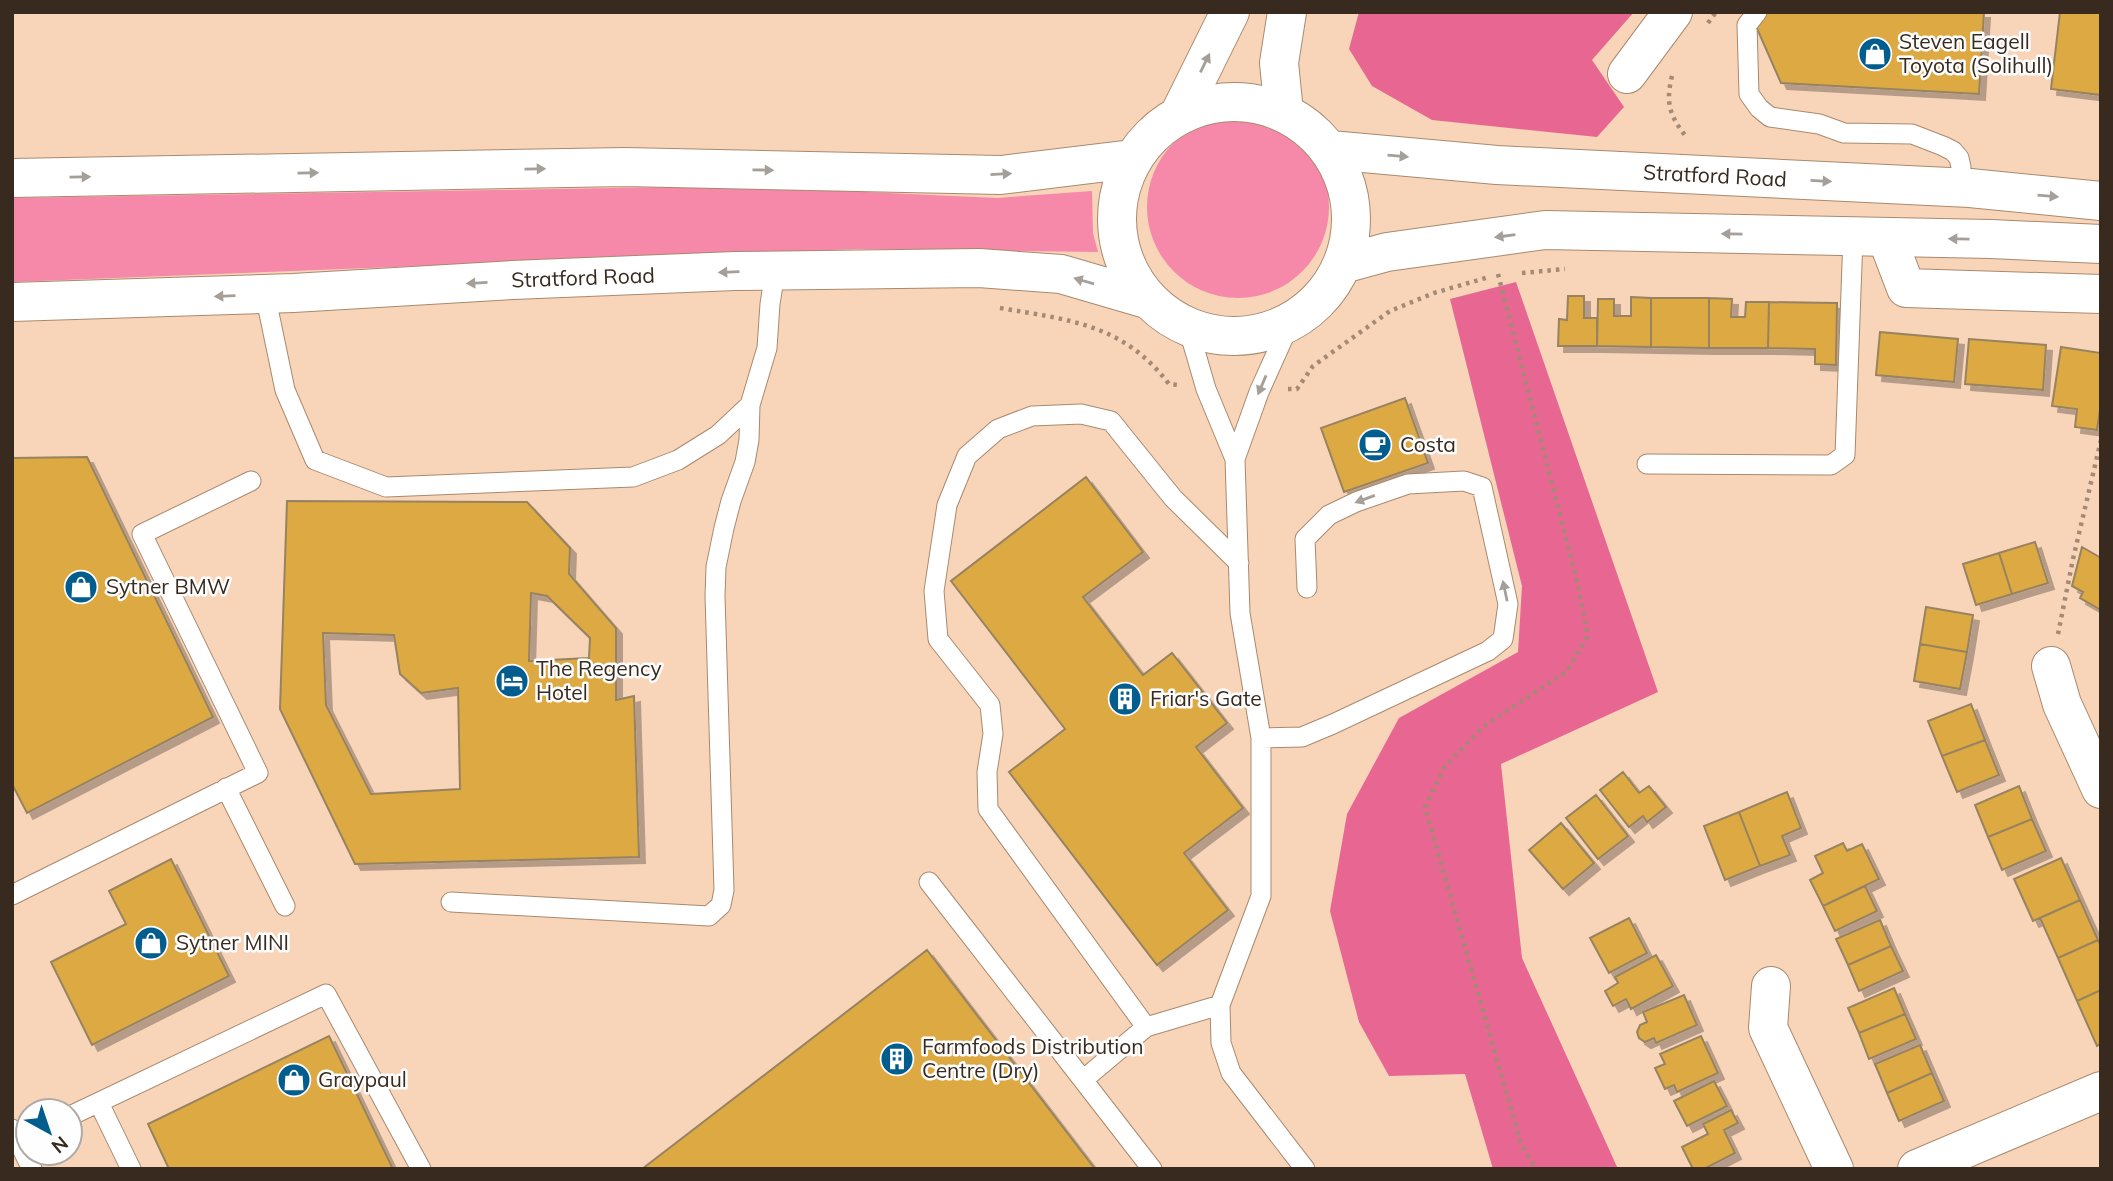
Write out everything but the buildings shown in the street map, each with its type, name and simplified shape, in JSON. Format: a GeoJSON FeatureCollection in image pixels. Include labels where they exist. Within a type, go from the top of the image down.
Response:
{"type":"FeatureCollection","features":[{"type":"Feature","properties":{"kind":"main road"},"geometry":{"type":"LineString","coordinates":[[1179,115],[1230,12]]}},
{"type":"Feature","properties":{"kind":"main road"},"geometry":{"type":"LineString","coordinates":[[1284,112],[1279,63],[1287,12]]}},
{"type":"Feature","properties":{"kind":"main road"},"geometry":{"type":"LineString","coordinates":[[1627,74],[1687,22]]}},
{"type":"Feature","properties":{"kind":"main road"},"geometry":{"type":"LineString","coordinates":[[1250,102],[1284,112],[1310,128],[1330,150],[1345,177],[1351,205],[1351,235],[1343,264],[1334,283],[1320,300],[1290,323],[1254,335],[1220,336],[1188,327],[1150,300],[1129,272],[1117,232],[1118,202],[1132,159],[1157,130],[1179,115],[1213,103],[1250,102]]}},
{"type":"Feature","properties":{"kind":"main road","name":"Stratford Road"},"geometry":{"type":"LineString","coordinates":[[1330,150],[1497,165],[1959,188],[2101,201]]}},
{"type":"Feature","properties":{"kind":"main road"},"geometry":{"type":"LineString","coordinates":[[12,178],[625,167],[1001,175],[1132,159]]}},
{"type":"Feature","properties":{"kind":"main road"},"geometry":{"type":"LineString","coordinates":[[1343,264],[1387,252],[1545,230],[1991,239],[2101,244]]}},
{"type":"Feature","properties":{"kind":"main road"},"geometry":{"type":"LineString","coordinates":[[1870,237],[1906,288],[2101,294]]}},
{"type":"Feature","properties":{"kind":"main road","name":"Stratford Road"},"geometry":{"type":"LineString","coordinates":[[12,302],[265,294],[735,271],[979,268],[1061,274],[1150,300]]}},
{"type":"Feature","properties":{"kind":"main road"},"geometry":{"type":"LineString","coordinates":[[2051,666],[2062,704],[2101,789]]}},
{"type":"Feature","properties":{"kind":"main road"},"geometry":{"type":"LineString","coordinates":[[1771,986],[1768,1028],[1834,1169]]}},
{"type":"Feature","properties":{"kind":"main road"},"geometry":{"type":"LineString","coordinates":[[1917,1169],[2101,1091]]}},
{"type":"Feature","properties":{"kind":"lane"},"geometry":{"type":"LineString","coordinates":[[1757,12],[1748,25],[1749,94],[1759,108],[1770,117],[1819,124],[1844,133],[1912,134],[1943,146],[1959,158],[1959,188]]}},
{"type":"Feature","properties":{"kind":"lane"},"geometry":{"type":"LineString","coordinates":[[1647,464],[1830,465],[1845,455],[1870,237]]}},
{"type":"Feature","properties":{"kind":"lane"},"geometry":{"type":"LineString","coordinates":[[451,902],[709,916],[721,905],[724,890],[716,567],[731,501],[745,462],[750,405],[768,348],[775,272]]}},
{"type":"Feature","properties":{"kind":"lane"},"geometry":{"type":"LineString","coordinates":[[265,294],[285,390],[315,460],[386,486],[633,477],[678,460],[718,435],[750,405]]}},
{"type":"Feature","properties":{"kind":"lane"},"geometry":{"type":"LineString","coordinates":[[1235,459],[1259,392],[1290,323]]}},
{"type":"Feature","properties":{"kind":"lane"},"geometry":{"type":"LineString","coordinates":[[1188,327],[1206,389],[1235,459],[1240,613],[1261,738],[1261,896],[1220,1006],[1221,1044],[1231,1073],[1305,1169]]}},
{"type":"Feature","properties":{"kind":"lane"},"geometry":{"type":"LineString","coordinates":[[1146,1027],[988,808],[987,772],[993,734],[990,705],[938,639],[934,591],[947,505],[967,456],[998,429],[1032,416],[1081,414],[1111,421],[1172,498],[1238,564]]}},
{"type":"Feature","properties":{"kind":"lane"},"geometry":{"type":"LineString","coordinates":[[12,895],[258,773],[142,534],[251,481]]}},
{"type":"Feature","properties":{"kind":"lane"},"geometry":{"type":"LineString","coordinates":[[1261,738],[1302,737],[1488,651],[1503,639],[1508,604],[1482,487],[1464,481],[1408,484],[1356,502],[1329,515],[1305,539],[1307,588]]}},
{"type":"Feature","properties":{"kind":"lane"},"geometry":{"type":"LineString","coordinates":[[226,788],[285,906]]}},
{"type":"Feature","properties":{"kind":"lane"},"geometry":{"type":"LineString","coordinates":[[929,883],[1152,1169]]}},
{"type":"Feature","properties":{"kind":"lane"},"geometry":{"type":"LineString","coordinates":[[84,1110],[326,994],[421,1169]]}},
{"type":"Feature","properties":{"kind":"lane"},"geometry":{"type":"LineString","coordinates":[[1083,1080],[1146,1027],[1220,1006]]}},
{"type":"Feature","properties":{"kind":"lane"},"geometry":{"type":"LineString","coordinates":[[99,1103],[131,1169]]}},
{"type":"Feature","properties":{"kind":"path"},"geometry":{"type":"LineString","coordinates":[[1687,22],[1716,12]]}},
{"type":"Feature","properties":{"kind":"path"},"geometry":{"type":"LineString","coordinates":[[1673,71],[1667,96],[1675,122],[1692,145],[1713,148],[1711,176]]}},
{"type":"Feature","properties":{"kind":"path"},"geometry":{"type":"LineString","coordinates":[[1259,392],[1297,389],[1313,366],[1390,311],[1434,293],[1498,274],[1566,269]]}},
{"type":"Feature","properties":{"kind":"path"},"geometry":{"type":"LineString","coordinates":[[1498,274],[1576,577],[1588,636],[1567,671],[1483,727],[1445,766],[1425,807],[1521,1144],[1536,1169]]}},
{"type":"Feature","properties":{"kind":"path"},"geometry":{"type":"LineString","coordinates":[[998,308],[1053,317],[1103,330],[1135,349],[1155,366],[1169,384],[1206,389]]}},
{"type":"Feature","properties":{"kind":"path"},"geometry":{"type":"LineString","coordinates":[[2051,666],[2101,440]]}},
{"type":"Feature","properties":{"kind":"shaded area"},"geometry":{"type":"Polygon","coordinates":[[[1359,12],[1634,12],[1592,60],[1624,107],[1597,137],[1432,120],[1372,86],[1349,49],[1359,12]]]}},
{"type":"Feature","properties":{"kind":"shaded area"},"geometry":{"type":"Polygon","coordinates":[[[1238,116],[1273,123],[1302,143],[1322,172],[1329,207],[1322,242],[1302,271],[1273,291],[1238,298],[1203,291],[1174,271],[1154,242],[1147,207],[1154,172],[1174,143],[1203,123],[1238,116]]]}},
{"type":"Feature","properties":{"kind":"shaded area"},"geometry":{"type":"Polygon","coordinates":[[[733,186],[997,198],[1092,191],[1093,233],[1098,252],[857,249],[12,282],[12,198],[733,186]]]}},
{"type":"Feature","properties":{"kind":"shaded area"},"geometry":{"type":"Polygon","coordinates":[[[1516,282],[1658,692],[1501,764],[1522,958],[1618,1169],[1493,1169],[1465,1074],[1389,1076],[1359,1022],[1330,911],[1347,814],[1399,718],[1518,652],[1522,586],[1450,299],[1516,282]]]}},
{"type":"Feature","properties":{"kind":"place","name":"Steven Eagell Toyota (Solihull)"},"geometry":{"type":"Point","coordinates":[1875,54]}},
{"type":"Feature","properties":{"kind":"place","name":"Costa"},"geometry":{"type":"Point","coordinates":[1375,445]}},
{"type":"Feature","properties":{"kind":"place","name":"Sytner BMW"},"geometry":{"type":"Point","coordinates":[81,587]}},
{"type":"Feature","properties":{"kind":"place","name":"The Regency Hotel"},"geometry":{"type":"Point","coordinates":[512,681]}},
{"type":"Feature","properties":{"kind":"place","name":"Friar's Gate"},"geometry":{"type":"Point","coordinates":[1125,699]}},
{"type":"Feature","properties":{"kind":"place","name":"Sytner MINI"},"geometry":{"type":"Point","coordinates":[151,943]}},
{"type":"Feature","properties":{"kind":"place","name":"Farmfoods Distribution Centre (Dry)"},"geometry":{"type":"Point","coordinates":[897,1059]}},
{"type":"Feature","properties":{"kind":"place","name":"Graypaul"},"geometry":{"type":"Point","coordinates":[294,1080]}}]}
